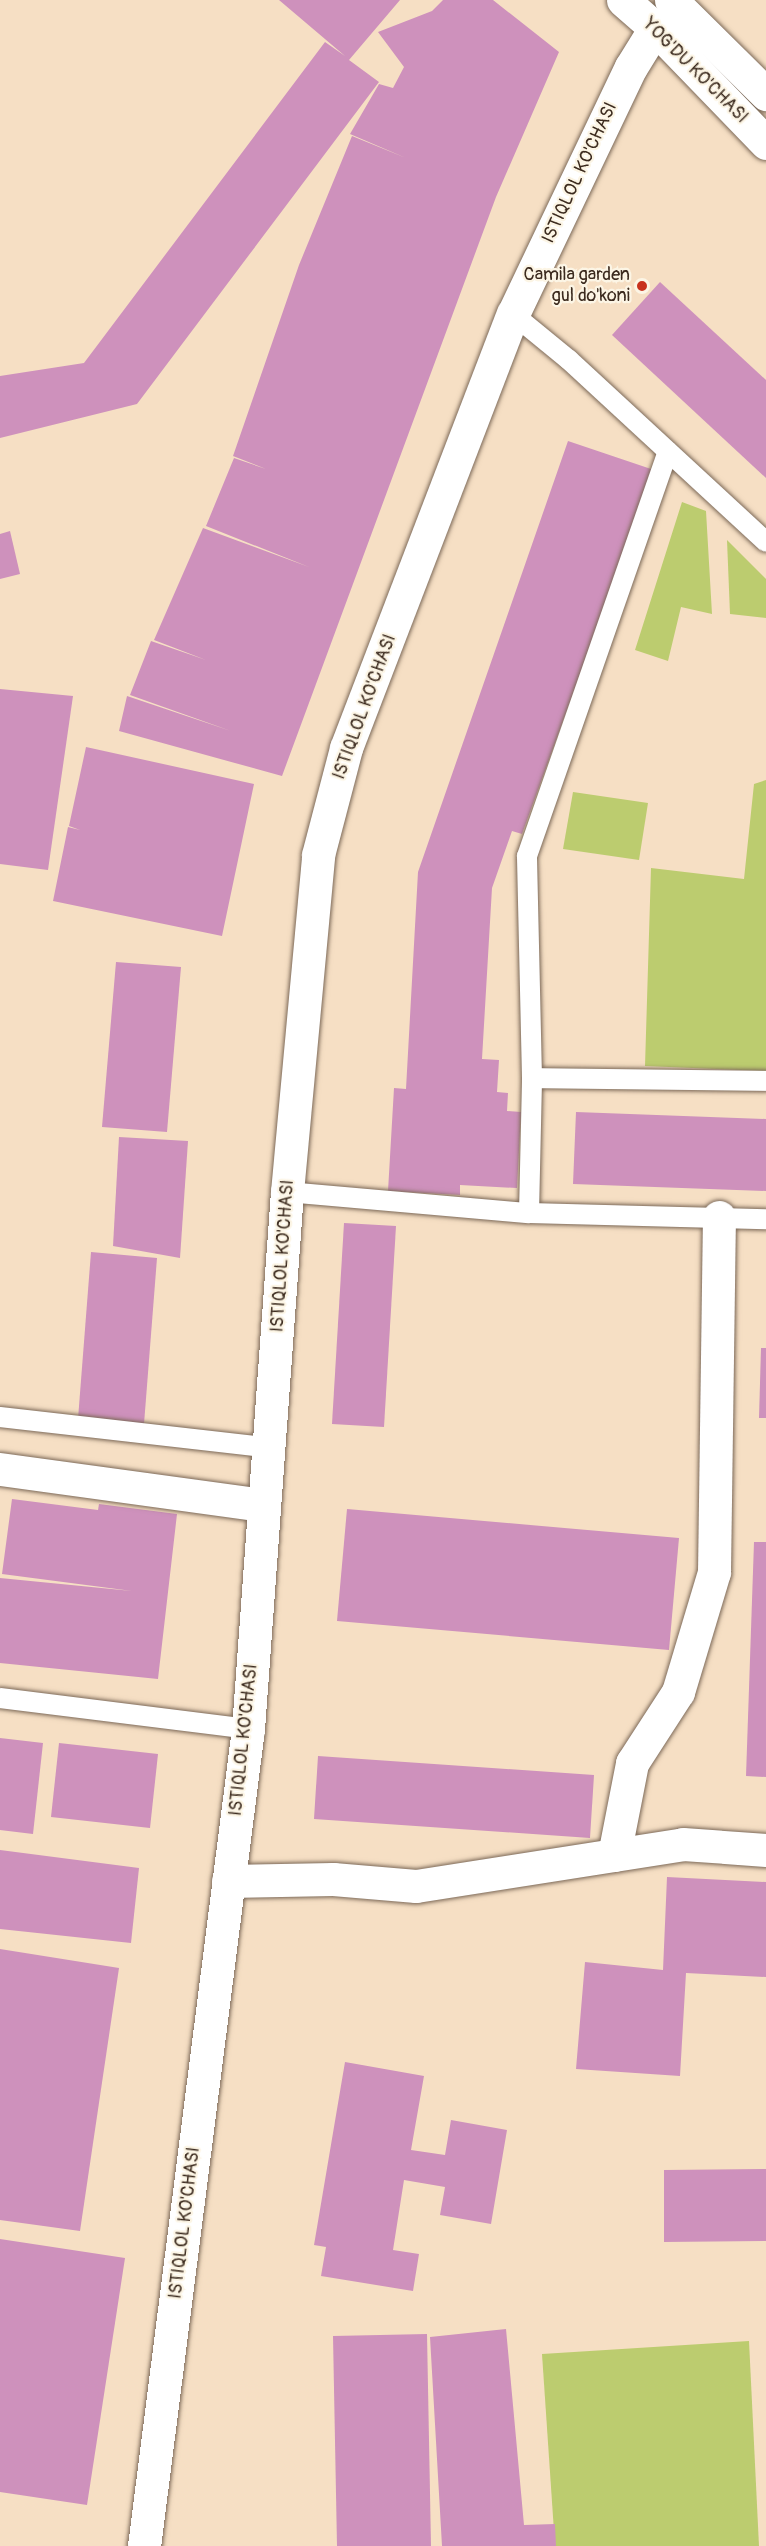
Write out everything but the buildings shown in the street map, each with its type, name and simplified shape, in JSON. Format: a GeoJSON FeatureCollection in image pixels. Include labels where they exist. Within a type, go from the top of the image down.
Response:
{"type":"FeatureCollection","features":[{"type":"Feature","properties":{"kind":"street","name":"YOG'DU KO'CHASI"},"geometry":{"type":"LineString","coordinates":[[623,0],[655,28],[766,143]]}},
{"type":"Feature","properties":{"kind":"street","name":"YOG'DU KO'CHASI"},"geometry":{"type":"LineString","coordinates":[[671,0],[766,94]]}},
{"type":"Feature","properties":{"kind":"street","name":"ISTIQLOL KO'CHASI"},"geometry":{"type":"LineString","coordinates":[[144,2546],[248,1729],[287,1192],[318,855],[346,748],[513,314],[631,67],[655,28]]}},
{"type":"Feature","properties":{"kind":"street"},"geometry":{"type":"LineString","coordinates":[[614,1855],[632,1763],[678,1692],[714,1572],[719,1217]]}},
{"type":"Feature","properties":{"kind":"street"},"geometry":{"type":"LineString","coordinates":[[0,1469],[264,1505]]}},
{"type":"Feature","properties":{"kind":"street"},"geometry":{"type":"LineString","coordinates":[[228,1881],[333,1879],[416,1886],[682,1844],[766,1850]]}},
{"type":"Feature","properties":{"kind":"lane"},"geometry":{"type":"LineString","coordinates":[[513,314],[569,360],[766,542]]}},
{"type":"Feature","properties":{"kind":"lane"},"geometry":{"type":"LineString","coordinates":[[529,1212],[532,1078],[527,855],[668,452]]}},
{"type":"Feature","properties":{"kind":"lane"},"geometry":{"type":"LineString","coordinates":[[532,1078],[766,1081]]}},
{"type":"Feature","properties":{"kind":"lane"},"geometry":{"type":"LineString","coordinates":[[287,1192],[529,1212],[766,1219]]}},
{"type":"Feature","properties":{"kind":"lane"},"geometry":{"type":"LineString","coordinates":[[0,1417],[270,1448]]}},
{"type":"Feature","properties":{"kind":"lane"},"geometry":{"type":"LineString","coordinates":[[0,1698],[248,1729]]}},
{"type":"Feature","properties":{"kind":"green space"},"geometry":{"type":"Polygon","coordinates":[[[682,502],[706,511],[712,614],[681,607],[668,661],[635,650],[682,502]]]}},
{"type":"Feature","properties":{"kind":"green space"},"geometry":{"type":"Polygon","coordinates":[[[727,540],[766,579],[766,618],[730,614],[727,540]]]}},
{"type":"Feature","properties":{"kind":"green space"},"geometry":{"type":"Polygon","coordinates":[[[766,780],[766,1071],[645,1066],[651,868],[744,879],[754,784],[766,780]]]}},
{"type":"Feature","properties":{"kind":"green space"},"geometry":{"type":"Polygon","coordinates":[[[573,792],[648,803],[639,860],[563,849],[573,792]]]}},
{"type":"Feature","properties":{"kind":"green space"},"geometry":{"type":"Polygon","coordinates":[[[749,2341],[759,2546],[555,2546],[542,2354],[749,2341]]]}},
{"type":"Feature","properties":{"kind":"place","name":"Camila garden gul do'koni"},"geometry":{"type":"Point","coordinates":[642,286]}}]}
